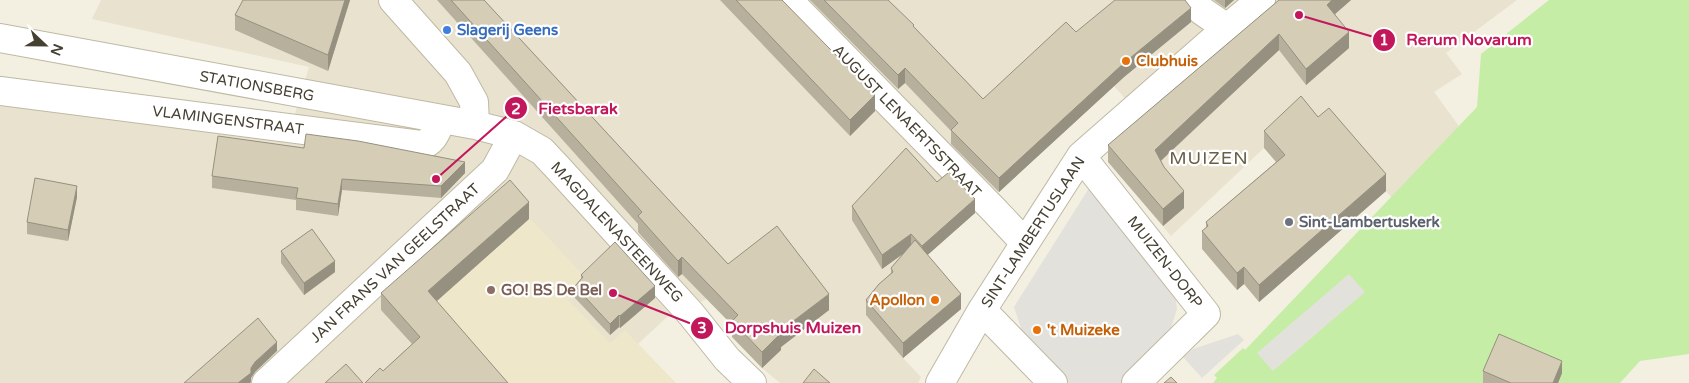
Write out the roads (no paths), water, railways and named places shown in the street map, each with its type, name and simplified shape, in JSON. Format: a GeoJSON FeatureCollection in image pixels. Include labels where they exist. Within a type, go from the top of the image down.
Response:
{"type":"FeatureCollection","features":[{"type":"Feature","properties":{"kind":"street"},"geometry":{"type":"LineString","coordinates":[[393,0],[458,73],[474,102],[475,125]]}},
{"type":"Feature","properties":{"kind":"street","name":"AUGUST LENAERTSSTRAAT"},"geometry":{"type":"LineString","coordinates":[[788,0],[1025,243]]}},
{"type":"Feature","properties":{"kind":"street"},"geometry":{"type":"LineString","coordinates":[[1193,0],[1202,11],[1227,28]]}},
{"type":"Feature","properties":{"kind":"street","name":"SINT-LAMBERTUSLAAN"},"geometry":{"type":"LineString","coordinates":[[940,383],[982,310],[1081,156],[1261,0]]}},
{"type":"Feature","properties":{"kind":"street","name":"STATIONSBERG"},"geometry":{"type":"LineString","coordinates":[[0,38],[475,125],[514,135]]}},
{"type":"Feature","properties":{"kind":"street","name":"VLAMINGENSTRAAT"},"geometry":{"type":"LineString","coordinates":[[0,90],[421,145],[426,144],[432,139],[442,119]]}},
{"type":"Feature","properties":{"kind":"street","name":"MAGDALENASTEENWEG"},"geometry":{"type":"LineString","coordinates":[[514,135],[542,151],[692,314],[727,358],[751,383]]}},
{"type":"Feature","properties":{"kind":"street","name":"JAN FRANS VAN GEELSTRAAT"},"geometry":{"type":"LineString","coordinates":[[266,383],[495,170],[514,135]]}},
{"type":"Feature","properties":{"kind":"street","name":"MUIZEN-DORP"},"geometry":{"type":"LineString","coordinates":[[1081,156],[1206,314],[1136,383]]}},
{"type":"Feature","properties":{"kind":"street"},"geometry":{"type":"LineString","coordinates":[[982,310],[1053,383]]}},
{"type":"Feature","properties":{"kind":"place","name":"Rerum Novarum"},"geometry":{"type":"Point","coordinates":[1299,15]}},
{"type":"Feature","properties":{"kind":"place","name":"Slagerij Geens"},"geometry":{"type":"Point","coordinates":[447,30]}},
{"type":"Feature","properties":{"kind":"place","name":"Clubhuis"},"geometry":{"type":"Point","coordinates":[1126,61]}},
{"type":"Feature","properties":{"kind":"place","name":"Fietsbarak"},"geometry":{"type":"Point","coordinates":[436,179]}},
{"type":"Feature","properties":{"kind":"place","name":"Sint-Lambertuskerk"},"geometry":{"type":"Point","coordinates":[1289,222]}},
{"type":"Feature","properties":{"kind":"place","name":"GO! BS De Bel"},"geometry":{"type":"Point","coordinates":[491,290]}},
{"type":"Feature","properties":{"kind":"place","name":"Dorpshuis Muizen"},"geometry":{"type":"Point","coordinates":[613,293]}},
{"type":"Feature","properties":{"kind":"place","name":"Apollon"},"geometry":{"type":"Point","coordinates":[935,300]}},
{"type":"Feature","properties":{"kind":"place","name":"'t Muizeke"},"geometry":{"type":"Point","coordinates":[1037,330]}},
{"type":"Feature","properties":{"kind":"district","name":"MUIZEN"},"geometry":{"type":"Point","coordinates":[1209,158]}}]}
